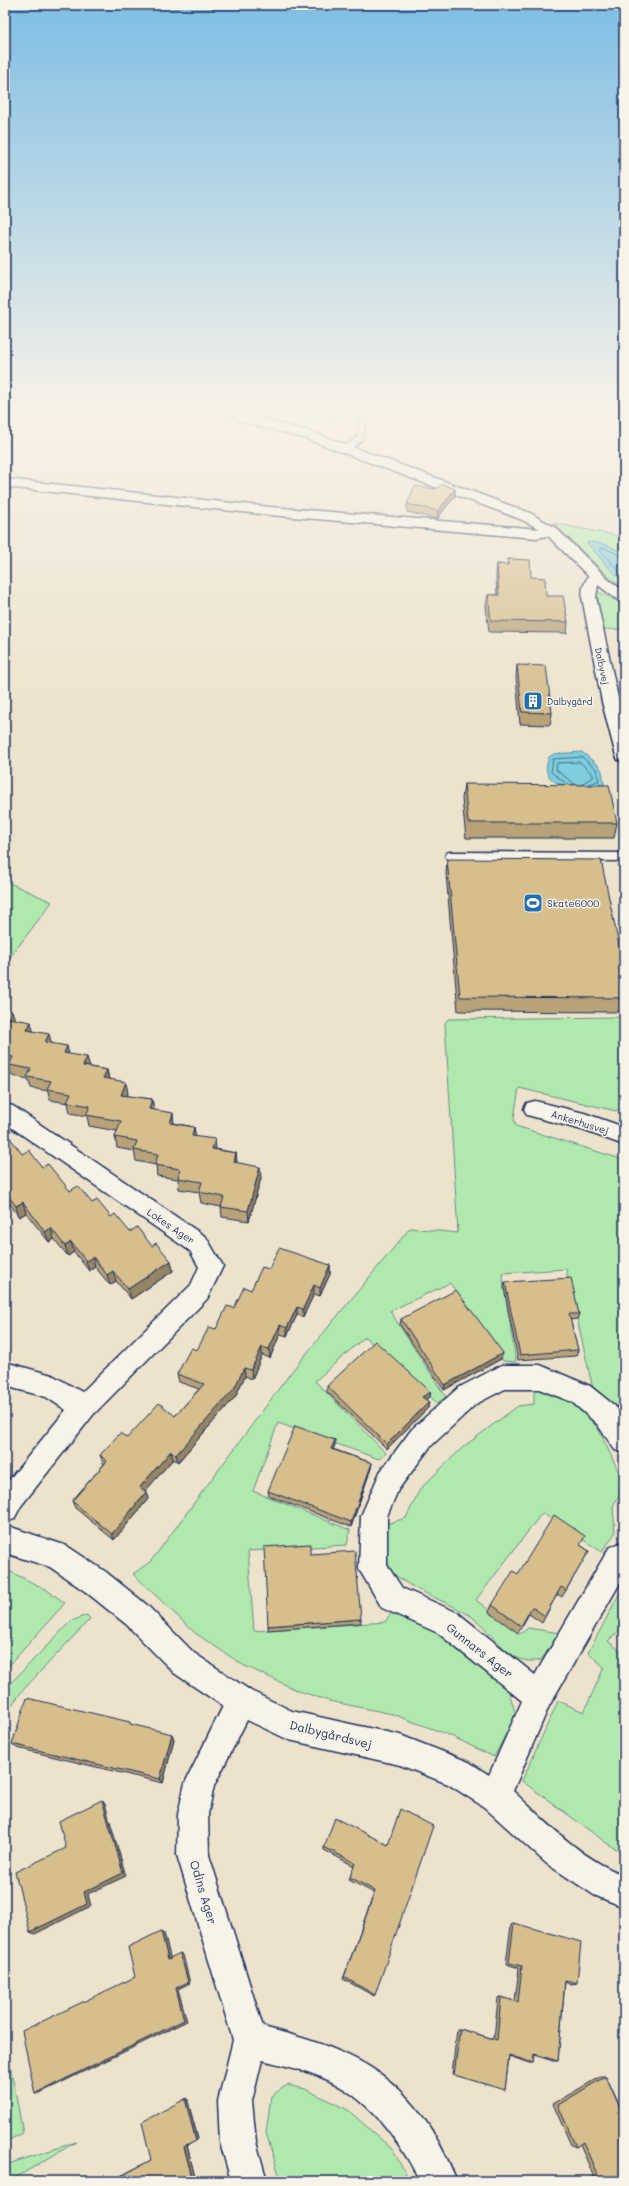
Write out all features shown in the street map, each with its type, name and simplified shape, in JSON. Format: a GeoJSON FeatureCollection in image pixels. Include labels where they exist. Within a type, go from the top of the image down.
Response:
{"type":"FeatureCollection","features":[{"type":"Feature","properties":{"kind":"street"},"geometry":{"type":"LineString","coordinates":[[284,513],[536,534],[551,531]]}},
{"type":"Feature","properties":{"kind":"street"},"geometry":{"type":"LineString","coordinates":[[517,513],[551,531],[594,576],[609,589],[624,598]]}},
{"type":"Feature","properties":{"kind":"street","name":"Dalbyvej"},"geometry":{"type":"LineString","coordinates":[[594,576],[590,587],[589,597],[610,702],[624,756]]}},
{"type":"Feature","properties":{"kind":"street","name":"Ankerhusvej"},"geometry":{"type":"LineString","coordinates":[[535,1109],[584,1122],[624,1136]]}},
{"type":"Feature","properties":{"kind":"street","name":"Lokes Ager"},"geometry":{"type":"LineString","coordinates":[[5,1112],[198,1244],[211,1266],[199,1292],[84,1406],[12,1497],[5,1510]]}},
{"type":"Feature","properties":{"kind":"street"},"geometry":{"type":"LineString","coordinates":[[5,1374],[52,1387],[84,1406]]}},
{"type":"Feature","properties":{"kind":"street","name":"Gunnars Ager"},"geometry":{"type":"LineString","coordinates":[[539,1696],[448,1623],[392,1598],[373,1569],[374,1516],[389,1480],[421,1438],[467,1396],[502,1377],[540,1377],[581,1394],[606,1415],[624,1441]]}},
{"type":"Feature","properties":{"kind":"street","name":"Dalbygårdsvej"},"geometry":{"type":"LineString","coordinates":[[5,1539],[57,1556],[96,1582],[137,1615],[184,1663],[241,1701],[289,1725],[400,1750],[458,1773],[495,1796],[558,1854],[605,1884],[624,1891]]}},
{"type":"Feature","properties":{"kind":"street"},"geometry":{"type":"LineString","coordinates":[[495,1796],[539,1696],[619,1558],[624,1555]]}},
{"type":"Feature","properties":{"kind":"street","name":"Odins Ager"},"geometry":{"type":"LineString","coordinates":[[241,1701],[200,1783],[193,1814],[193,1855],[250,2040]]}},
{"type":"Feature","properties":{"kind":"street"},"geometry":{"type":"LineString","coordinates":[[249,2181],[238,2142],[235,2101],[250,2040],[332,2064],[387,2099],[417,2138],[439,2181]]}},
{"type":"Feature","properties":{"kind":"lane"},"geometry":{"type":"LineString","coordinates":[[450,856],[624,857]]}},
{"type":"Feature","properties":{"kind":"green space"},"geometry":{"type":"Polygon","coordinates":[[[553,523],[624,537],[624,589],[608,576],[553,523]]]}},
{"type":"Feature","properties":{"kind":"green space"},"geometry":{"type":"Polygon","coordinates":[[[597,591],[624,605],[624,630],[602,629],[597,591]]]}},
{"type":"Feature","properties":{"kind":"green space"},"geometry":{"type":"Polygon","coordinates":[[[5,881],[52,902],[5,964],[5,881]]]}},
{"type":"Feature","properties":{"kind":"green space"},"geometry":{"type":"Polygon","coordinates":[[[624,1017],[624,1106],[616,1111],[519,1088],[514,1118],[516,1126],[624,1160],[624,1427],[592,1385],[566,1269],[502,1273],[516,1362],[503,1361],[450,1283],[390,1311],[446,1397],[437,1403],[365,1337],[315,1381],[386,1453],[379,1459],[278,1423],[253,1491],[350,1530],[347,1545],[248,1551],[254,1631],[385,1622],[395,1607],[452,1637],[481,1661],[509,1692],[516,1715],[494,1757],[449,1735],[392,1714],[329,1701],[299,1691],[243,1665],[195,1633],[133,1574],[151,1561],[292,1371],[410,1228],[458,1233],[445,1023],[448,1019],[624,1017]]]}},
{"type":"Feature","properties":{"kind":"green space"},"geometry":{"type":"Polygon","coordinates":[[[534,1385],[575,1401],[599,1430],[623,1481],[623,1489],[613,1506],[615,1533],[602,1552],[542,1513],[476,1600],[520,1634],[528,1628],[560,1633],[541,1660],[530,1661],[520,1659],[503,1648],[472,1617],[403,1581],[394,1574],[387,1562],[384,1540],[386,1524],[406,1518],[420,1489],[463,1447],[518,1406],[534,1404],[534,1385]]]}},
{"type":"Feature","properties":{"kind":"green space"},"geometry":{"type":"Polygon","coordinates":[[[5,1569],[47,1590],[65,1603],[5,1670],[5,1569]]]}},
{"type":"Feature","properties":{"kind":"green space"},"geometry":{"type":"Polygon","coordinates":[[[624,1585],[624,1626],[608,1641],[624,1654],[624,1852],[612,1847],[522,1781],[558,1701],[584,1712],[604,1667],[588,1653],[624,1585]]]}},
{"type":"Feature","properties":{"kind":"green space"},"geometry":{"type":"Polygon","coordinates":[[[87,1615],[90,1619],[23,1690],[5,1714],[5,1689],[71,1621],[87,1615]]]}},
{"type":"Feature","properties":{"kind":"green space"},"geometry":{"type":"Polygon","coordinates":[[[5,2038],[23,2133],[5,2142],[5,2038]]]}},
{"type":"Feature","properties":{"kind":"green space"},"geometry":{"type":"Polygon","coordinates":[[[287,2085],[305,2089],[348,2110],[392,2149],[410,2181],[281,2181],[266,2133],[271,2096],[287,2085]]]}},
{"type":"Feature","properties":{"kind":"green space"},"geometry":{"type":"Polygon","coordinates":[[[76,2142],[10,2181],[5,2181],[5,2165],[76,2142]]]}},
{"type":"Feature","properties":{"kind":"water"},"geometry":{"type":"Polygon","coordinates":[[[593,542],[610,546],[624,554],[624,582],[606,565],[587,543],[593,542]]]}},
{"type":"Feature","properties":{"kind":"water"},"geometry":{"type":"Polygon","coordinates":[[[582,752],[599,766],[602,771],[604,784],[572,787],[556,782],[551,778],[546,769],[549,757],[554,754],[582,752]]]}},
{"type":"Feature","properties":{"kind":"building"},"geometry":{"type":"Polygon","coordinates":[[[508,559],[530,560],[531,577],[545,578],[546,596],[563,596],[568,622],[491,621],[488,595],[499,595],[497,564],[508,565],[508,559]]]}},
{"type":"Feature","properties":{"kind":"building"},"geometry":{"type":"Polygon","coordinates":[[[517,665],[546,666],[552,713],[522,712],[517,665]]]}},
{"type":"Feature","properties":{"kind":"building"},"geometry":{"type":"Polygon","coordinates":[[[464,784],[609,785],[617,823],[468,823],[464,784]]]}},
{"type":"Feature","properties":{"kind":"building"},"geometry":{"type":"Polygon","coordinates":[[[447,859],[601,860],[624,969],[624,998],[460,997],[447,859]]]}},
{"type":"Feature","properties":{"kind":"building"},"geometry":{"type":"Polygon","coordinates":[[[5,1009],[12,1011],[8,1018],[31,1022],[27,1030],[49,1034],[45,1042],[67,1046],[64,1053],[87,1057],[83,1066],[107,1070],[103,1078],[126,1082],[121,1095],[152,1099],[149,1109],[173,1113],[170,1123],[194,1127],[192,1136],[215,1139],[212,1149],[236,1153],[234,1162],[260,1167],[248,1211],[221,1207],[224,1197],[199,1192],[202,1182],[178,1178],[180,1169],[155,1165],[158,1154],[134,1150],[137,1141],[115,1137],[121,1121],[86,1115],[90,1106],[67,1102],[71,1093],[47,1089],[51,1081],[27,1077],[31,1069],[9,1065],[13,1057],[5,1055],[5,1009]]]}},
{"type":"Feature","properties":{"kind":"building"},"geometry":{"type":"Polygon","coordinates":[[[10,1138],[22,1154],[29,1150],[42,1167],[48,1164],[70,1191],[78,1186],[92,1203],[97,1200],[111,1217],[115,1214],[130,1232],[137,1227],[152,1246],[156,1243],[171,1261],[128,1289],[113,1271],[107,1275],[93,1257],[86,1261],[71,1242],[65,1246],[51,1228],[45,1232],[23,1202],[16,1206],[5,1192],[5,1141],[10,1138]]]}},
{"type":"Feature","properties":{"kind":"building"},"geometry":{"type":"Polygon","coordinates":[[[279,1248],[330,1265],[320,1288],[314,1285],[303,1309],[297,1307],[287,1328],[280,1325],[269,1349],[262,1347],[251,1370],[244,1368],[234,1389],[176,1455],[171,1451],[140,1487],[146,1492],[112,1534],[72,1501],[107,1461],[100,1455],[120,1433],[127,1438],[159,1403],[175,1416],[204,1384],[177,1374],[191,1348],[197,1350],[209,1327],[216,1329],[227,1306],[234,1308],[244,1287],[251,1290],[262,1267],[269,1269],[279,1248]]]}},
{"type":"Feature","properties":{"kind":"building"},"geometry":{"type":"Polygon","coordinates":[[[571,1278],[579,1314],[569,1314],[578,1350],[520,1355],[505,1282],[571,1278]]]}},
{"type":"Feature","properties":{"kind":"building"},"geometry":{"type":"Polygon","coordinates":[[[456,1290],[503,1353],[445,1385],[401,1319],[456,1290]]]}},
{"type":"Feature","properties":{"kind":"building"},"geometry":{"type":"Polygon","coordinates":[[[375,1341],[431,1392],[422,1397],[429,1402],[387,1444],[327,1386],[375,1341]]]}},
{"type":"Feature","properties":{"kind":"building"},"geometry":{"type":"Polygon","coordinates":[[[295,1426],[335,1440],[331,1449],[372,1463],[351,1522],[268,1491],[295,1426]]]}},
{"type":"Feature","properties":{"kind":"building"},"geometry":{"type":"Polygon","coordinates":[[[554,1515],[585,1536],[580,1545],[589,1551],[566,1590],[561,1587],[545,1616],[532,1607],[521,1626],[492,1605],[513,1571],[518,1574],[554,1515]]]}},
{"type":"Feature","properties":{"kind":"building"},"geometry":{"type":"Polygon","coordinates":[[[310,1544],[310,1554],[355,1551],[361,1619],[268,1626],[264,1547],[310,1544]]]}},
{"type":"Feature","properties":{"kind":"building"},"geometry":{"type":"Polygon","coordinates":[[[27,1698],[130,1722],[130,1724],[172,1734],[160,1779],[12,1744],[27,1698]]]}},
{"type":"Feature","properties":{"kind":"building"},"geometry":{"type":"Polygon","coordinates":[[[102,1800],[123,1873],[84,1892],[87,1904],[30,1932],[15,1872],[66,1848],[59,1821],[102,1800]]]}},
{"type":"Feature","properties":{"kind":"building"},"geometry":{"type":"Polygon","coordinates":[[[400,1809],[433,1826],[375,1995],[344,1977],[375,1891],[350,1877],[355,1863],[324,1847],[335,1818],[388,1845],[400,1809]]]}},
{"type":"Feature","properties":{"kind":"building"},"geometry":{"type":"Polygon","coordinates":[[[514,1923],[581,1942],[577,1983],[565,1980],[558,2061],[534,2054],[533,2063],[509,2055],[505,2090],[454,2075],[460,2029],[497,2040],[501,1997],[518,2002],[522,1966],[509,1963],[514,1923]]]}},
{"type":"Feature","properties":{"kind":"building"},"geometry":{"type":"Polygon","coordinates":[[[161,1931],[168,1959],[180,1953],[188,1982],[176,1988],[184,2020],[35,2094],[22,2031],[135,1977],[128,1947],[161,1931]]]}},
{"type":"Feature","properties":{"kind":"building"},"geometry":{"type":"Polygon","coordinates":[[[606,2076],[624,2115],[624,2181],[600,2181],[583,2142],[576,2147],[558,2105],[606,2076]]]}},
{"type":"Feature","properties":{"kind":"building"},"geometry":{"type":"Polygon","coordinates":[[[185,2099],[196,2141],[184,2147],[193,2181],[112,2181],[151,2160],[142,2122],[185,2099]]]}},
{"type":"Feature","properties":{"kind":"place","name":"Dalbygård"},"geometry":{"type":"Point","coordinates":[533,701]}},
{"type":"Feature","properties":{"kind":"place","name":"Skate6000"},"geometry":{"type":"Point","coordinates":[533,903]}}]}
